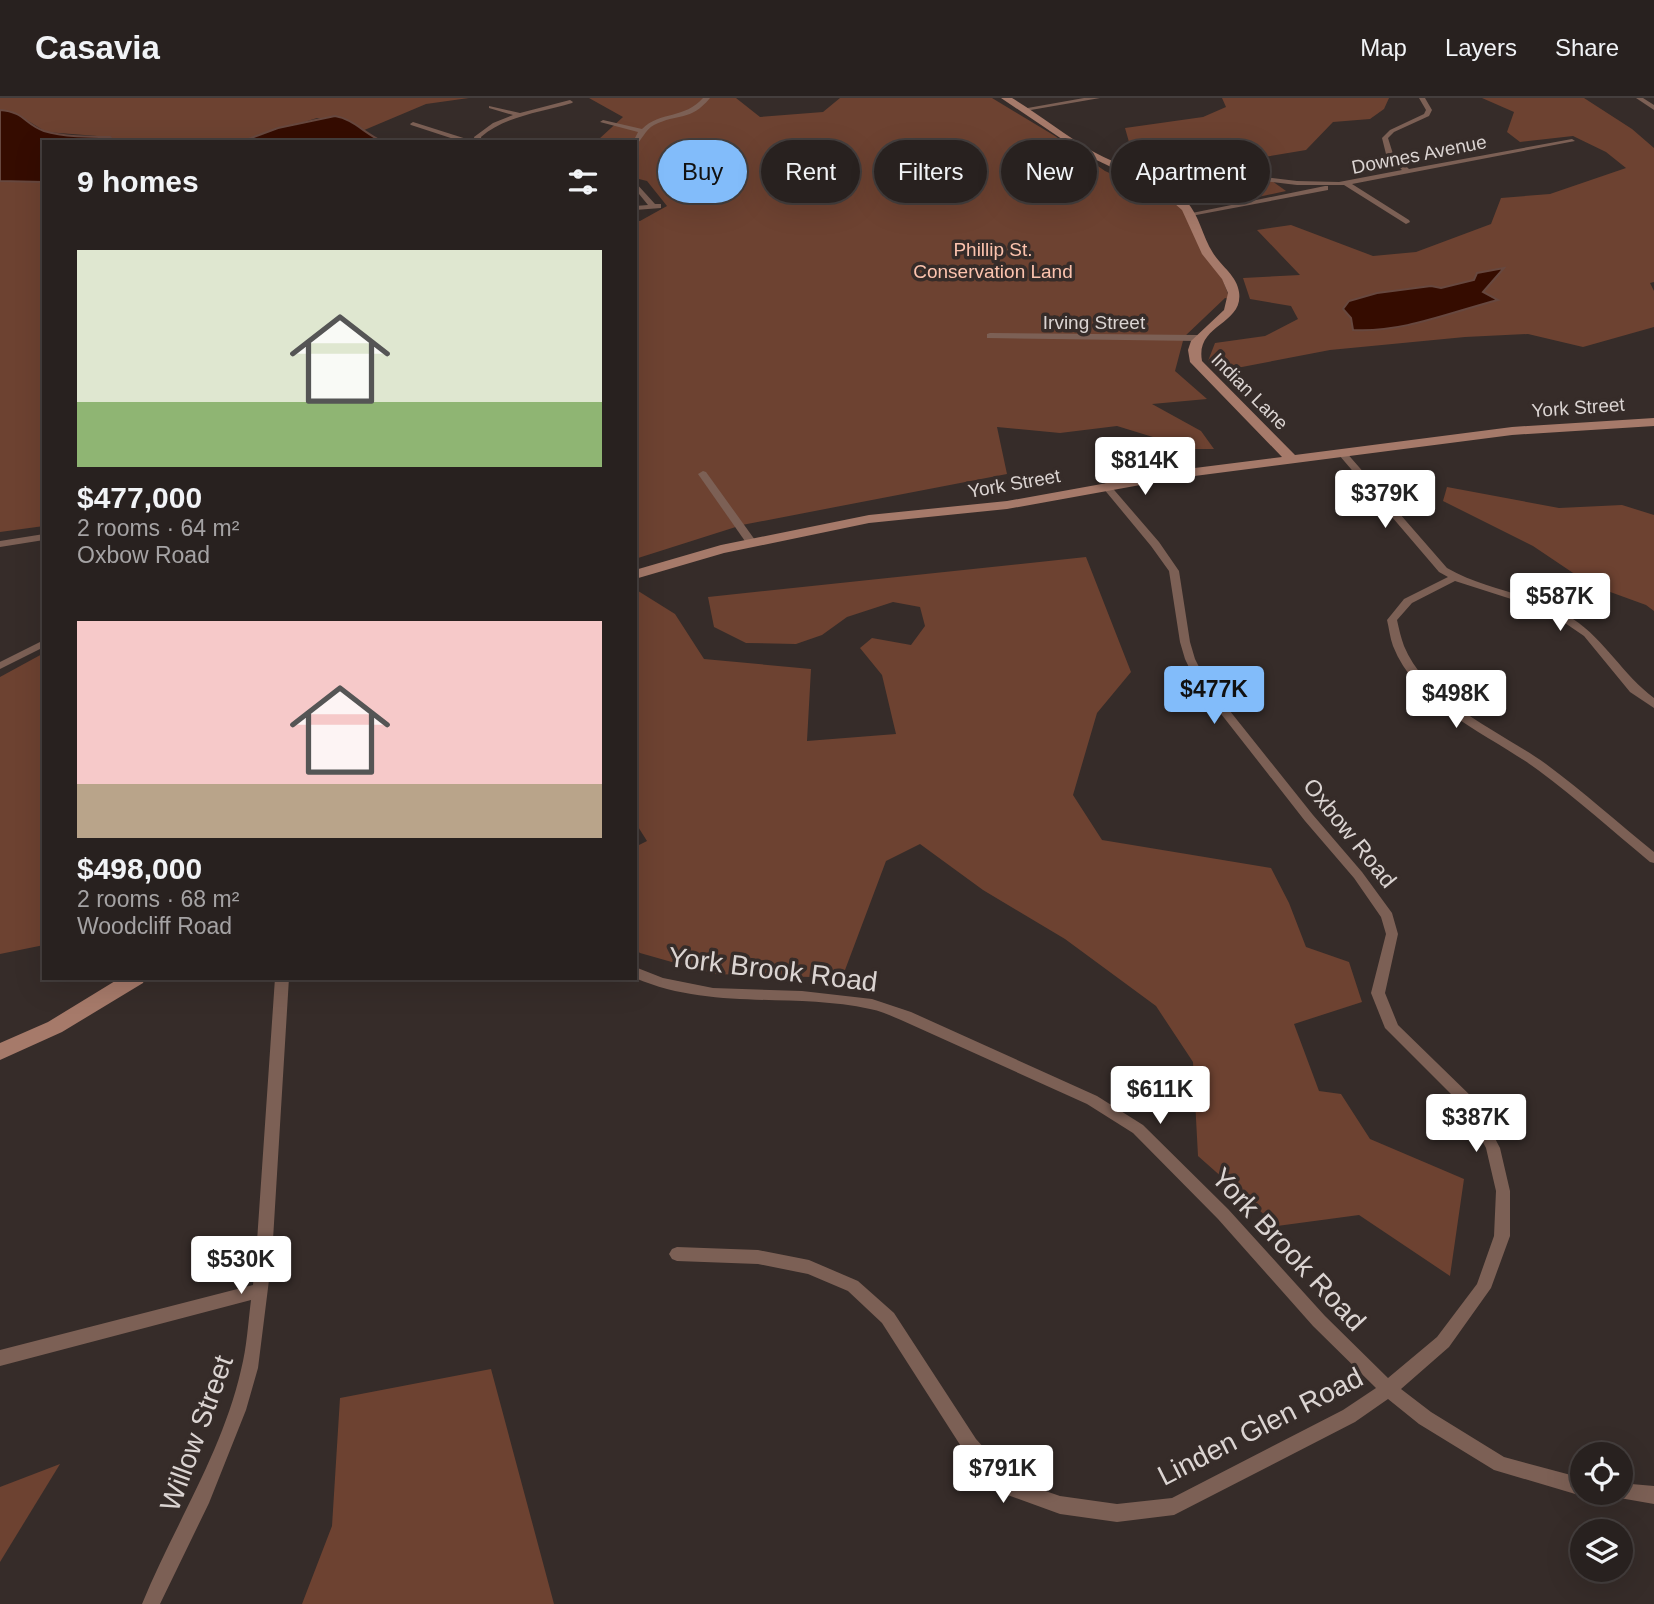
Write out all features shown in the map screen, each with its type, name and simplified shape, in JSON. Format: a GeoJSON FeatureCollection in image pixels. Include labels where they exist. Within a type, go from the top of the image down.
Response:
{"type":"FeatureCollection","features":[{"type":"Feature","properties":{"kind":"street"},"geometry":{"type":"LineString","coordinates":[[637,141],[643,131],[656,121],[692,111],[707,98]]}},
{"type":"Feature","properties":{"kind":"street","name":"Indian Lane"},"geometry":{"type":"LineString","coordinates":[[1006,98],[1086,152],[1111,164]]}},
{"type":"Feature","properties":{"kind":"street"},"geometry":{"type":"LineString","coordinates":[[1025,109],[1097,98]]}},
{"type":"Feature","properties":{"kind":"street"},"geometry":{"type":"LineString","coordinates":[[1409,172],[1393,161],[1386,152],[1385,138],[1392,131],[1427,115],[1429,110],[1422,98]]}},
{"type":"Feature","properties":{"kind":"street"},"geometry":{"type":"LineString","coordinates":[[1639,98],[1654,108]]}},
{"type":"Feature","properties":{"kind":"street"},"geometry":{"type":"LineString","coordinates":[[478,140],[477,137],[481,133],[522,116],[570,102]]}},
{"type":"Feature","properties":{"kind":"street"},"geometry":{"type":"LineString","coordinates":[[491,107],[522,116]]}},
{"type":"Feature","properties":{"kind":"street"},"geometry":{"type":"LineString","coordinates":[[603,122],[643,131]]}},
{"type":"Feature","properties":{"kind":"street"},"geometry":{"type":"LineString","coordinates":[[413,124],[465,140]]}},
{"type":"Feature","properties":{"kind":"street","name":"Downes Avenue"},"geometry":{"type":"LineString","coordinates":[[1191,214],[1325,188],[1332,184],[1572,141]]}},
{"type":"Feature","properties":{"kind":"street"},"geometry":{"type":"LineString","coordinates":[[1270,180],[1332,184]]}},
{"type":"Feature","properties":{"kind":"street"},"geometry":{"type":"LineString","coordinates":[[1346,183],[1406,222]]}},
{"type":"Feature","properties":{"kind":"street"},"geometry":{"type":"LineString","coordinates":[[637,186],[657,206],[637,208]]}},
{"type":"Feature","properties":{"kind":"street","name":"Indian Lane"},"geometry":{"type":"LineString","coordinates":[[1180,203],[1191,214],[1209,256],[1231,283],[1235,300],[1229,311],[1197,338],[1193,352],[1196,362],[1293,460]]}},
{"type":"Feature","properties":{"kind":"street","name":"Irving Street"},"geometry":{"type":"LineString","coordinates":[[990,337],[1197,338]]}},
{"type":"Feature","properties":{"kind":"street","name":"York Street"},"geometry":{"type":"LineString","coordinates":[[637,574],[698,554],[869,519],[1007,505],[1179,474],[1512,431],[1654,422]]}},
{"type":"Feature","properties":{"kind":"street"},"geometry":{"type":"LineString","coordinates":[[1342,453],[1424,551],[1454,578],[1546,607],[1569,621],[1588,634],[1634,689],[1654,704]]}},
{"type":"Feature","properties":{"kind":"street"},"geometry":{"type":"LineString","coordinates":[[703,474],[751,542]]}},
{"type":"Feature","properties":{"kind":"street","name":"Oxbow Road"},"geometry":{"type":"LineString","coordinates":[[1106,486],[1174,571],[1189,659],[1201,682],[1358,875],[1387,916],[1392,934],[1378,993],[1392,1028],[1470,1104],[1493,1148],[1503,1191],[1502,1236],[1483,1287],[1443,1342],[1388,1389]]}},
{"type":"Feature","properties":{"kind":"street"},"geometry":{"type":"LineString","coordinates":[[0,544],[42,537]]}},
{"type":"Feature","properties":{"kind":"street"},"geometry":{"type":"LineString","coordinates":[[1454,578],[1408,601],[1392,620],[1394,637],[1408,662],[1442,700],[1541,766],[1654,859]]}},
{"type":"Feature","properties":{"kind":"street"},"geometry":{"type":"LineString","coordinates":[[0,666],[42,644]]}},
{"type":"Feature","properties":{"kind":"street","name":"York Brook Road"},"geometry":{"type":"LineString","coordinates":[[637,973],[661,983],[713,993],[802,996],[872,1004],[1035,1072],[1092,1100],[1138,1129],[1223,1214],[1319,1321],[1388,1389],[1425,1418],[1500,1464],[1570,1484]]}},
{"type":"Feature","properties":{"kind":"street"},"geometry":{"type":"LineString","coordinates":[[0,1052],[67,1020],[133,980]]}},
{"type":"Feature","properties":{"kind":"street","name":"Willow Street"},"geometry":{"type":"LineString","coordinates":[[151,1604],[191,1525],[238,1410],[254,1347],[261,1290],[282,980]]}},
{"type":"Feature","properties":{"kind":"street","name":"Linden Glen Road"},"geometry":{"type":"LineString","coordinates":[[677,1254],[758,1256],[809,1267],[853,1286],[888,1318],[970,1445],[1009,1487],[1060,1505],[1117,1513],[1174,1506],[1349,1416],[1388,1389]]}},
{"type":"Feature","properties":{"kind":"street"},"geometry":{"type":"LineString","coordinates":[[0,1358],[261,1290]]}},
{"type":"Feature","properties":{"kind":"street"},"geometry":{"type":"LineString","coordinates":[[1633,1493],[1654,1495]]}},
{"type":"Feature","properties":{"kind":"green space"},"geometry":{"type":"Polygon","coordinates":[[[0,98],[469,98],[426,104],[362,131],[354,125],[317,118],[246,140],[113,140],[110,137],[46,132],[25,119],[0,112],[0,98]]]}},
{"type":"Feature","properties":{"kind":"green space","name":"Phillip St. Conservation Land"},"geometry":{"type":"Polygon","coordinates":[[[589,98],[736,98],[760,117],[823,112],[840,98],[992,98],[1061,140],[1001,140],[1001,203],[1097,203],[1097,165],[1111,174],[1111,203],[1185,204],[1214,257],[1230,299],[1225,298],[1184,337],[1175,371],[1207,399],[1152,404],[1201,431],[1214,449],[1192,449],[1117,426],[1060,433],[997,427],[1007,474],[742,525],[637,558],[637,220],[667,206],[665,203],[747,203],[747,140],[658,140],[658,195],[647,181],[637,178],[637,140],[599,139],[623,117],[589,98]]]}},
{"type":"Feature","properties":{"kind":"green space"},"geometry":{"type":"Polygon","coordinates":[[[1222,98],[1389,98],[1384,109],[1370,119],[1333,122],[1306,150],[1270,156],[1270,140],[1128,140],[1125,128],[1203,117],[1226,107],[1222,98]]]}},
{"type":"Feature","properties":{"kind":"green space"},"geometry":{"type":"Polygon","coordinates":[[[1482,98],[1584,98],[1632,129],[1654,148],[1654,282],[1650,283],[1654,291],[1654,327],[1583,347],[1528,334],[1330,350],[1221,371],[1208,361],[1215,343],[1265,336],[1298,319],[1291,306],[1250,299],[1243,278],[1300,275],[1257,230],[1291,225],[1373,256],[1416,252],[1491,224],[1501,198],[1550,194],[1626,168],[1606,152],[1573,136],[1520,142],[1507,132],[1514,112],[1482,98]]]}},
{"type":"Feature","properties":{"kind":"green space"},"geometry":{"type":"Polygon","coordinates":[[[1270,180],[1286,191],[1270,194],[1270,180]]]}},
{"type":"Feature","properties":{"kind":"green space"},"geometry":{"type":"Polygon","coordinates":[[[0,181],[42,182],[42,526],[0,532],[0,181]]]}},
{"type":"Feature","properties":{"kind":"green space"},"geometry":{"type":"Polygon","coordinates":[[[1447,487],[1559,508],[1622,505],[1654,515],[1654,611],[1646,605],[1591,585],[1533,546],[1443,501],[1447,487]]]}},
{"type":"Feature","properties":{"kind":"green space"},"geometry":{"type":"Polygon","coordinates":[[[1086,557],[1131,672],[1097,713],[1073,795],[1102,840],[1271,868],[1289,903],[1306,947],[1349,962],[1362,1002],[1294,1024],[1319,1091],[1341,1094],[1370,1139],[1464,1179],[1450,1276],[1359,1215],[1277,1226],[1198,1156],[1193,1062],[1156,1006],[1065,939],[983,890],[920,844],[886,861],[842,978],[714,974],[637,951],[637,846],[647,841],[637,825],[637,590],[675,614],[704,659],[811,669],[807,741],[896,734],[882,675],[860,648],[872,638],[911,645],[925,626],[920,607],[893,602],[847,617],[822,635],[796,644],[746,643],[714,627],[708,597],[1086,557]]]}},
{"type":"Feature","properties":{"kind":"green space"},"geometry":{"type":"Polygon","coordinates":[[[42,654],[42,945],[0,954],[0,677],[42,654]]]}},
{"type":"Feature","properties":{"kind":"green space"},"geometry":{"type":"Polygon","coordinates":[[[491,1369],[554,1604],[302,1604],[332,1526],[340,1398],[491,1369]]]}},
{"type":"Feature","properties":{"kind":"green space"},"geometry":{"type":"Polygon","coordinates":[[[60,1464],[0,1562],[0,1487],[60,1464]]]}},
{"type":"Feature","properties":{"kind":"shaded area"},"geometry":{"type":"Polygon","coordinates":[[[0,110],[15,113],[32,125],[51,133],[110,137],[113,140],[42,140],[42,182],[0,181],[0,110]]]}},
{"type":"Feature","properties":{"kind":"shaded area"},"geometry":{"type":"Polygon","coordinates":[[[335,116],[347,120],[380,140],[245,140],[278,128],[335,116]]]}},
{"type":"Feature","properties":{"kind":"shaded area"},"geometry":{"type":"Polygon","coordinates":[[[1504,268],[1483,292],[1498,300],[1426,321],[1390,328],[1353,330],[1351,318],[1343,309],[1349,301],[1377,293],[1431,286],[1441,288],[1474,280],[1477,273],[1504,268]]]}}]}
